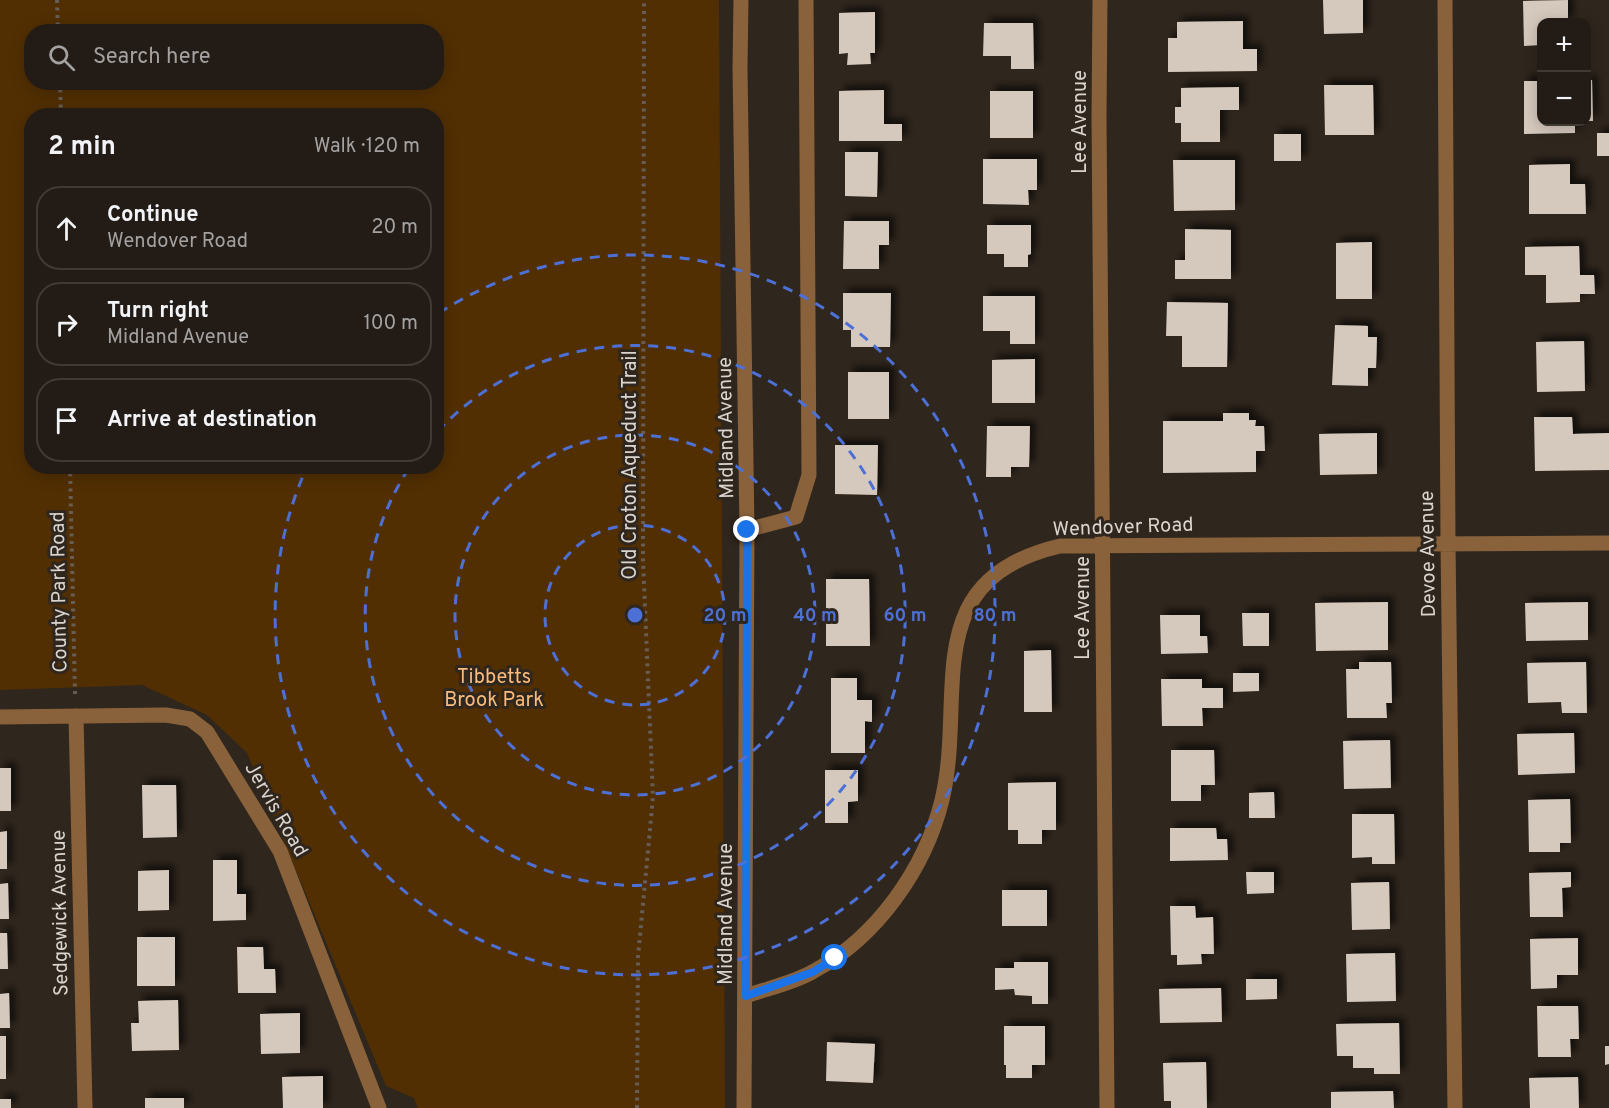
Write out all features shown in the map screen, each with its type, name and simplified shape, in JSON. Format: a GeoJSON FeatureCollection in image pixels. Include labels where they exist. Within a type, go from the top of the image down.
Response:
{"type":"FeatureCollection","features":[{"type":"Feature","properties":{"kind":"street","name":"Midland Avenue"},"geometry":{"type":"LineString","coordinates":[[741,0],[747,530],[744,1108]]}},
{"type":"Feature","properties":{"kind":"street"},"geometry":{"type":"LineString","coordinates":[[747,530],[796,517],[808,475],[806,0]]}},
{"type":"Feature","properties":{"kind":"street","name":"Lee Avenue"},"geometry":{"type":"LineString","coordinates":[[1100,0],[1099,129],[1107,1108]]}},
{"type":"Feature","properties":{"kind":"street","name":"Devoe Avenue"},"geometry":{"type":"LineString","coordinates":[[1445,0],[1448,543],[1455,1108]]}},
{"type":"Feature","properties":{"kind":"street","name":"Wendover Road"},"geometry":{"type":"LineString","coordinates":[[746,996],[813,972],[835,958],[854,944],[879,918],[905,883],[936,818],[945,785],[950,740],[952,675],[956,641],[962,621],[983,585],[1011,563],[1060,546],[1609,543]]}},
{"type":"Feature","properties":{"kind":"street","name":"Jervis Road"},"geometry":{"type":"LineString","coordinates":[[0,717],[166,715],[190,719],[207,732],[280,851],[379,1108]]}},
{"type":"Feature","properties":{"kind":"street","name":"Sedgewick Avenue"},"geometry":{"type":"LineString","coordinates":[[76,716],[84,1108]]}},
{"type":"Feature","properties":{"kind":"path"},"geometry":{"type":"LineString","coordinates":[[57,0],[58,24]]}},
{"type":"Feature","properties":{"kind":"path","name":"Old Croton Aqueduct Trail"},"geometry":{"type":"LineString","coordinates":[[637,1108],[638,957],[653,796],[643,560],[644,0]]}},
{"type":"Feature","properties":{"kind":"path"},"geometry":{"type":"LineString","coordinates":[[60,90],[61,108]]}},
{"type":"Feature","properties":{"kind":"path","name":"County Park Road"},"geometry":{"type":"LineString","coordinates":[[70,474],[76,716]]}},
{"type":"Feature","properties":{"kind":"green space","name":"Tibbetts Brook Park"},"geometry":{"type":"Polygon","coordinates":[[[0,0],[719,0],[725,1108],[418,1108],[414,1098],[386,1086],[247,753],[207,715],[142,685],[0,690],[0,0]]]}},
{"type":"Feature","properties":{"kind":"building"},"geometry":{"type":"Polygon","coordinates":[[[1323,0],[1363,0],[1363,33],[1324,34],[1323,0]]]}},
{"type":"Feature","properties":{"kind":"building"},"geometry":{"type":"Polygon","coordinates":[[[1568,0],[1568,18],[1537,18],[1537,45],[1524,46],[1523,1],[1568,0]]]}},
{"type":"Feature","properties":{"kind":"building"},"geometry":{"type":"Polygon","coordinates":[[[875,12],[875,53],[870,53],[871,64],[847,65],[848,53],[839,54],[839,13],[875,12]]]}},
{"type":"Feature","properties":{"kind":"building"},"geometry":{"type":"Polygon","coordinates":[[[1243,21],[1243,49],[1257,49],[1257,71],[1168,72],[1168,38],[1177,38],[1177,22],[1243,21]]]}},
{"type":"Feature","properties":{"kind":"building"},"geometry":{"type":"Polygon","coordinates":[[[984,23],[1033,23],[1034,69],[1011,69],[1011,56],[983,56],[984,23]]]}},
{"type":"Feature","properties":{"kind":"building"},"geometry":{"type":"Polygon","coordinates":[[[1591,80],[1592,80],[1593,121],[1591,121],[1591,80]]]}},
{"type":"Feature","properties":{"kind":"building"},"geometry":{"type":"Polygon","coordinates":[[[1524,81],[1537,81],[1537,126],[1575,126],[1575,133],[1524,134],[1524,81]]]}},
{"type":"Feature","properties":{"kind":"building"},"geometry":{"type":"Polygon","coordinates":[[[1324,85],[1373,85],[1374,135],[1325,135],[1324,85]]]}},
{"type":"Feature","properties":{"kind":"building"},"geometry":{"type":"Polygon","coordinates":[[[1239,87],[1239,110],[1220,110],[1220,142],[1181,142],[1181,123],[1175,123],[1175,107],[1181,107],[1181,88],[1239,87]]]}},
{"type":"Feature","properties":{"kind":"building"},"geometry":{"type":"Polygon","coordinates":[[[884,90],[884,124],[902,124],[902,141],[839,141],[839,91],[884,90]]]}},
{"type":"Feature","properties":{"kind":"building"},"geometry":{"type":"Polygon","coordinates":[[[990,91],[1033,91],[1033,138],[990,138],[990,91]]]}},
{"type":"Feature","properties":{"kind":"building"},"geometry":{"type":"Polygon","coordinates":[[[1597,133],[1609,133],[1609,156],[1597,156],[1597,133]]]}},
{"type":"Feature","properties":{"kind":"building"},"geometry":{"type":"Polygon","coordinates":[[[1274,134],[1301,134],[1301,161],[1274,161],[1274,134]]]}},
{"type":"Feature","properties":{"kind":"building"},"geometry":{"type":"Polygon","coordinates":[[[845,152],[878,152],[877,197],[845,196],[845,152]]]}},
{"type":"Feature","properties":{"kind":"building"},"geometry":{"type":"Polygon","coordinates":[[[983,159],[1037,159],[1037,190],[1028,190],[1029,205],[983,204],[983,159]]]}},
{"type":"Feature","properties":{"kind":"building"},"geometry":{"type":"Polygon","coordinates":[[[1173,160],[1235,160],[1235,210],[1174,211],[1173,160]]]}},
{"type":"Feature","properties":{"kind":"building"},"geometry":{"type":"Polygon","coordinates":[[[1570,164],[1570,184],[1585,184],[1586,214],[1529,214],[1529,165],[1570,164]]]}},
{"type":"Feature","properties":{"kind":"building"},"geometry":{"type":"Polygon","coordinates":[[[844,221],[889,221],[889,245],[879,245],[879,269],[843,269],[844,221]]]}},
{"type":"Feature","properties":{"kind":"building"},"geometry":{"type":"Polygon","coordinates":[[[987,225],[1031,225],[1031,254],[1028,255],[1028,267],[1004,267],[1004,254],[987,254],[987,225]]]}},
{"type":"Feature","properties":{"kind":"building"},"geometry":{"type":"Polygon","coordinates":[[[1185,229],[1231,230],[1231,279],[1175,279],[1175,260],[1185,260],[1185,229]]]}},
{"type":"Feature","properties":{"kind":"building"},"geometry":{"type":"Polygon","coordinates":[[[1372,242],[1372,299],[1336,299],[1336,243],[1372,242]]]}},
{"type":"Feature","properties":{"kind":"building"},"geometry":{"type":"Polygon","coordinates":[[[1579,246],[1580,275],[1594,275],[1595,294],[1580,294],[1580,302],[1546,303],[1546,275],[1525,275],[1525,247],[1579,246]]]}},
{"type":"Feature","properties":{"kind":"building"},"geometry":{"type":"Polygon","coordinates":[[[843,293],[891,293],[890,347],[851,347],[851,330],[843,330],[843,293]]]}},
{"type":"Feature","properties":{"kind":"building"},"geometry":{"type":"Polygon","coordinates":[[[983,296],[1035,296],[1035,344],[1010,344],[1010,331],[983,331],[983,296]]]}},
{"type":"Feature","properties":{"kind":"building"},"geometry":{"type":"Polygon","coordinates":[[[1167,302],[1228,303],[1227,367],[1182,367],[1182,336],[1166,336],[1167,302]]]}},
{"type":"Feature","properties":{"kind":"building"},"geometry":{"type":"Polygon","coordinates":[[[1335,325],[1368,326],[1368,337],[1377,337],[1376,368],[1368,368],[1368,386],[1332,385],[1335,325]]]}},
{"type":"Feature","properties":{"kind":"building"},"geometry":{"type":"Polygon","coordinates":[[[1584,341],[1585,391],[1537,392],[1536,342],[1584,341]]]}},
{"type":"Feature","properties":{"kind":"building"},"geometry":{"type":"Polygon","coordinates":[[[1035,359],[1035,403],[992,403],[992,360],[1035,359]]]}},
{"type":"Feature","properties":{"kind":"building"},"geometry":{"type":"Polygon","coordinates":[[[848,372],[889,372],[889,419],[848,419],[848,372]]]}},
{"type":"Feature","properties":{"kind":"building"},"geometry":{"type":"Polygon","coordinates":[[[1223,413],[1249,413],[1249,420],[1256,420],[1255,426],[1264,426],[1265,451],[1256,451],[1256,472],[1163,473],[1163,421],[1223,421],[1223,413]]]}},
{"type":"Feature","properties":{"kind":"building"},"geometry":{"type":"Polygon","coordinates":[[[1534,417],[1572,417],[1573,434],[1609,433],[1609,470],[1535,471],[1534,417]]]}},
{"type":"Feature","properties":{"kind":"building"},"geometry":{"type":"Polygon","coordinates":[[[987,426],[1030,426],[1029,467],[1011,467],[1011,477],[986,477],[987,426]]]}},
{"type":"Feature","properties":{"kind":"building"},"geometry":{"type":"Polygon","coordinates":[[[1377,433],[1377,474],[1320,475],[1319,434],[1377,433]]]}},
{"type":"Feature","properties":{"kind":"building"},"geometry":{"type":"Polygon","coordinates":[[[835,445],[878,445],[877,495],[835,494],[835,445]]]}},
{"type":"Feature","properties":{"kind":"building"},"geometry":{"type":"Polygon","coordinates":[[[826,579],[869,579],[870,646],[826,646],[826,579]]]}},
{"type":"Feature","properties":{"kind":"building"},"geometry":{"type":"Polygon","coordinates":[[[1388,602],[1388,650],[1316,651],[1315,603],[1388,602]]]}},
{"type":"Feature","properties":{"kind":"building"},"geometry":{"type":"Polygon","coordinates":[[[1588,602],[1588,640],[1526,641],[1525,603],[1588,602]]]}},
{"type":"Feature","properties":{"kind":"building"},"geometry":{"type":"Polygon","coordinates":[[[1242,613],[1269,613],[1269,646],[1243,646],[1242,613]]]}},
{"type":"Feature","properties":{"kind":"building"},"geometry":{"type":"Polygon","coordinates":[[[1160,615],[1200,615],[1200,636],[1207,636],[1208,653],[1161,654],[1160,615]]]}},
{"type":"Feature","properties":{"kind":"building"},"geometry":{"type":"Polygon","coordinates":[[[1051,650],[1052,712],[1024,712],[1024,651],[1051,650]]]}},
{"type":"Feature","properties":{"kind":"building"},"geometry":{"type":"Polygon","coordinates":[[[1359,662],[1391,662],[1392,703],[1386,703],[1387,718],[1347,718],[1346,669],[1359,669],[1359,662]]]}},
{"type":"Feature","properties":{"kind":"building"},"geometry":{"type":"Polygon","coordinates":[[[1586,662],[1587,713],[1562,713],[1561,702],[1528,703],[1527,663],[1586,662]]]}},
{"type":"Feature","properties":{"kind":"building"},"geometry":{"type":"Polygon","coordinates":[[[1233,673],[1259,673],[1259,691],[1233,692],[1233,673]]]}},
{"type":"Feature","properties":{"kind":"building"},"geometry":{"type":"Polygon","coordinates":[[[831,678],[857,678],[857,700],[872,700],[872,722],[865,721],[865,753],[831,753],[831,678]]]}},
{"type":"Feature","properties":{"kind":"building"},"geometry":{"type":"Polygon","coordinates":[[[1161,679],[1202,679],[1202,688],[1223,688],[1223,708],[1202,708],[1203,726],[1162,726],[1161,679]]]}},
{"type":"Feature","properties":{"kind":"building"},"geometry":{"type":"Polygon","coordinates":[[[1574,733],[1575,773],[1518,775],[1517,734],[1574,733]]]}},
{"type":"Feature","properties":{"kind":"building"},"geometry":{"type":"Polygon","coordinates":[[[1390,740],[1391,788],[1344,789],[1343,741],[1390,740]]]}},
{"type":"Feature","properties":{"kind":"building"},"geometry":{"type":"Polygon","coordinates":[[[1171,750],[1214,750],[1215,785],[1201,785],[1201,801],[1171,801],[1171,750]]]}},
{"type":"Feature","properties":{"kind":"building"},"geometry":{"type":"Polygon","coordinates":[[[0,768],[11,768],[11,811],[0,811],[0,768]]]}},
{"type":"Feature","properties":{"kind":"building"},"geometry":{"type":"Polygon","coordinates":[[[825,770],[858,770],[858,801],[848,802],[848,823],[825,823],[825,770]]]}},
{"type":"Feature","properties":{"kind":"building"},"geometry":{"type":"Polygon","coordinates":[[[1056,782],[1056,830],[1042,830],[1042,844],[1018,844],[1018,830],[1008,830],[1008,783],[1056,782]]]}},
{"type":"Feature","properties":{"kind":"building"},"geometry":{"type":"Polygon","coordinates":[[[142,785],[176,785],[177,837],[143,838],[142,785]]]}},
{"type":"Feature","properties":{"kind":"building"},"geometry":{"type":"Polygon","coordinates":[[[1274,792],[1275,818],[1249,818],[1249,793],[1274,792]]]}},
{"type":"Feature","properties":{"kind":"building"},"geometry":{"type":"Polygon","coordinates":[[[1570,799],[1571,843],[1560,843],[1560,852],[1529,852],[1528,800],[1570,799]]]}},
{"type":"Feature","properties":{"kind":"building"},"geometry":{"type":"Polygon","coordinates":[[[1352,814],[1394,814],[1395,864],[1372,864],[1372,857],[1352,858],[1352,814]]]}},
{"type":"Feature","properties":{"kind":"building"},"geometry":{"type":"Polygon","coordinates":[[[1170,828],[1216,828],[1217,839],[1227,839],[1228,860],[1170,861],[1170,828]]]}},
{"type":"Feature","properties":{"kind":"building"},"geometry":{"type":"Polygon","coordinates":[[[7,831],[7,869],[0,869],[0,832],[7,831]]]}},
{"type":"Feature","properties":{"kind":"building"},"geometry":{"type":"Polygon","coordinates":[[[213,860],[237,860],[237,894],[246,894],[246,920],[213,921],[213,860]]]}},
{"type":"Feature","properties":{"kind":"building"},"geometry":{"type":"Polygon","coordinates":[[[169,870],[169,910],[138,911],[138,871],[169,870]]]}},
{"type":"Feature","properties":{"kind":"building"},"geometry":{"type":"Polygon","coordinates":[[[1246,872],[1274,872],[1274,893],[1247,894],[1246,872]]]}},
{"type":"Feature","properties":{"kind":"building"},"geometry":{"type":"Polygon","coordinates":[[[1571,872],[1571,887],[1562,888],[1563,917],[1530,917],[1529,873],[1571,872]]]}},
{"type":"Feature","properties":{"kind":"building"},"geometry":{"type":"Polygon","coordinates":[[[1389,882],[1390,929],[1352,930],[1351,883],[1389,882]]]}},
{"type":"Feature","properties":{"kind":"building"},"geometry":{"type":"Polygon","coordinates":[[[8,883],[9,919],[0,919],[0,884],[8,883]]]}},
{"type":"Feature","properties":{"kind":"building"},"geometry":{"type":"Polygon","coordinates":[[[1002,890],[1047,890],[1047,926],[1002,926],[1002,890]]]}},
{"type":"Feature","properties":{"kind":"building"},"geometry":{"type":"Polygon","coordinates":[[[1170,906],[1195,906],[1196,918],[1213,917],[1214,954],[1201,954],[1202,964],[1177,965],[1177,955],[1171,955],[1170,906]]]}},
{"type":"Feature","properties":{"kind":"building"},"geometry":{"type":"Polygon","coordinates":[[[0,933],[7,933],[8,969],[0,969],[0,933]]]}},
{"type":"Feature","properties":{"kind":"building"},"geometry":{"type":"Polygon","coordinates":[[[137,937],[175,937],[175,986],[137,986],[137,937]]]}},
{"type":"Feature","properties":{"kind":"building"},"geometry":{"type":"Polygon","coordinates":[[[1578,938],[1578,975],[1557,975],[1557,988],[1531,989],[1530,939],[1578,938]]]}},
{"type":"Feature","properties":{"kind":"building"},"geometry":{"type":"Polygon","coordinates":[[[237,947],[263,947],[264,969],[275,969],[276,993],[238,993],[237,947]]]}},
{"type":"Feature","properties":{"kind":"building"},"geometry":{"type":"Polygon","coordinates":[[[1395,953],[1396,1001],[1347,1002],[1346,954],[1395,953]]]}},
{"type":"Feature","properties":{"kind":"building"},"geometry":{"type":"Polygon","coordinates":[[[1014,962],[1048,962],[1048,1004],[1032,1004],[1032,996],[1015,995],[1014,989],[995,990],[995,968],[1014,968],[1014,962]]]}},
{"type":"Feature","properties":{"kind":"building"},"geometry":{"type":"Polygon","coordinates":[[[1246,979],[1277,979],[1277,999],[1246,1000],[1246,979]]]}},
{"type":"Feature","properties":{"kind":"building"},"geometry":{"type":"Polygon","coordinates":[[[1221,988],[1222,1022],[1160,1023],[1159,989],[1221,988]]]}},
{"type":"Feature","properties":{"kind":"building"},"geometry":{"type":"Polygon","coordinates":[[[9,993],[10,1028],[0,1028],[0,994],[9,993]]]}},
{"type":"Feature","properties":{"kind":"building"},"geometry":{"type":"Polygon","coordinates":[[[178,1000],[179,1050],[132,1051],[131,1023],[139,1023],[138,1001],[178,1000]]]}},
{"type":"Feature","properties":{"kind":"building"},"geometry":{"type":"Polygon","coordinates":[[[1537,1006],[1578,1006],[1579,1039],[1570,1039],[1571,1057],[1538,1057],[1537,1006]]]}},
{"type":"Feature","properties":{"kind":"building"},"geometry":{"type":"Polygon","coordinates":[[[300,1013],[300,1053],[261,1054],[260,1014],[300,1013]]]}},
{"type":"Feature","properties":{"kind":"building"},"geometry":{"type":"Polygon","coordinates":[[[1399,1023],[1400,1074],[1374,1074],[1374,1068],[1353,1068],[1353,1056],[1337,1056],[1336,1024],[1399,1023]]]}},
{"type":"Feature","properties":{"kind":"building"},"geometry":{"type":"Polygon","coordinates":[[[1004,1026],[1045,1026],[1045,1065],[1032,1065],[1032,1078],[1006,1078],[1004,1026]]]}},
{"type":"Feature","properties":{"kind":"building"},"geometry":{"type":"Polygon","coordinates":[[[0,1036],[6,1036],[6,1079],[0,1079],[0,1036]]]}},
{"type":"Feature","properties":{"kind":"building"},"geometry":{"type":"Polygon","coordinates":[[[827,1042],[875,1044],[873,1083],[826,1081],[827,1042]]]}},
{"type":"Feature","properties":{"kind":"building"},"geometry":{"type":"Polygon","coordinates":[[[1605,1046],[1609,1046],[1609,1064],[1605,1065],[1605,1046]]]}},
{"type":"Feature","properties":{"kind":"building"},"geometry":{"type":"Polygon","coordinates":[[[1206,1062],[1207,1108],[1171,1108],[1171,1101],[1164,1101],[1163,1063],[1206,1062]]]}},
{"type":"Feature","properties":{"kind":"building"},"geometry":{"type":"Polygon","coordinates":[[[323,1076],[323,1108],[283,1108],[282,1077],[323,1076]]]}},
{"type":"Feature","properties":{"kind":"building"},"geometry":{"type":"Polygon","coordinates":[[[1578,1077],[1579,1108],[1530,1108],[1529,1078],[1578,1077]]]}},
{"type":"Feature","properties":{"kind":"building"},"geometry":{"type":"Polygon","coordinates":[[[1393,1091],[1394,1108],[1331,1108],[1331,1092],[1393,1091]]]}},
{"type":"Feature","properties":{"kind":"building"},"geometry":{"type":"Polygon","coordinates":[[[145,1098],[184,1098],[184,1108],[145,1108],[145,1098]]]}},
{"type":"Feature","properties":{"kind":"building"},"geometry":{"type":"Polygon","coordinates":[[[0,1099],[11,1099],[11,1108],[0,1108],[0,1099]]]}},
{"type":"Feature","properties":{"kind":"route"},"geometry":{"type":"LineString","coordinates":[[747,530],[746,996],[813,972],[835,958]]}}]}
